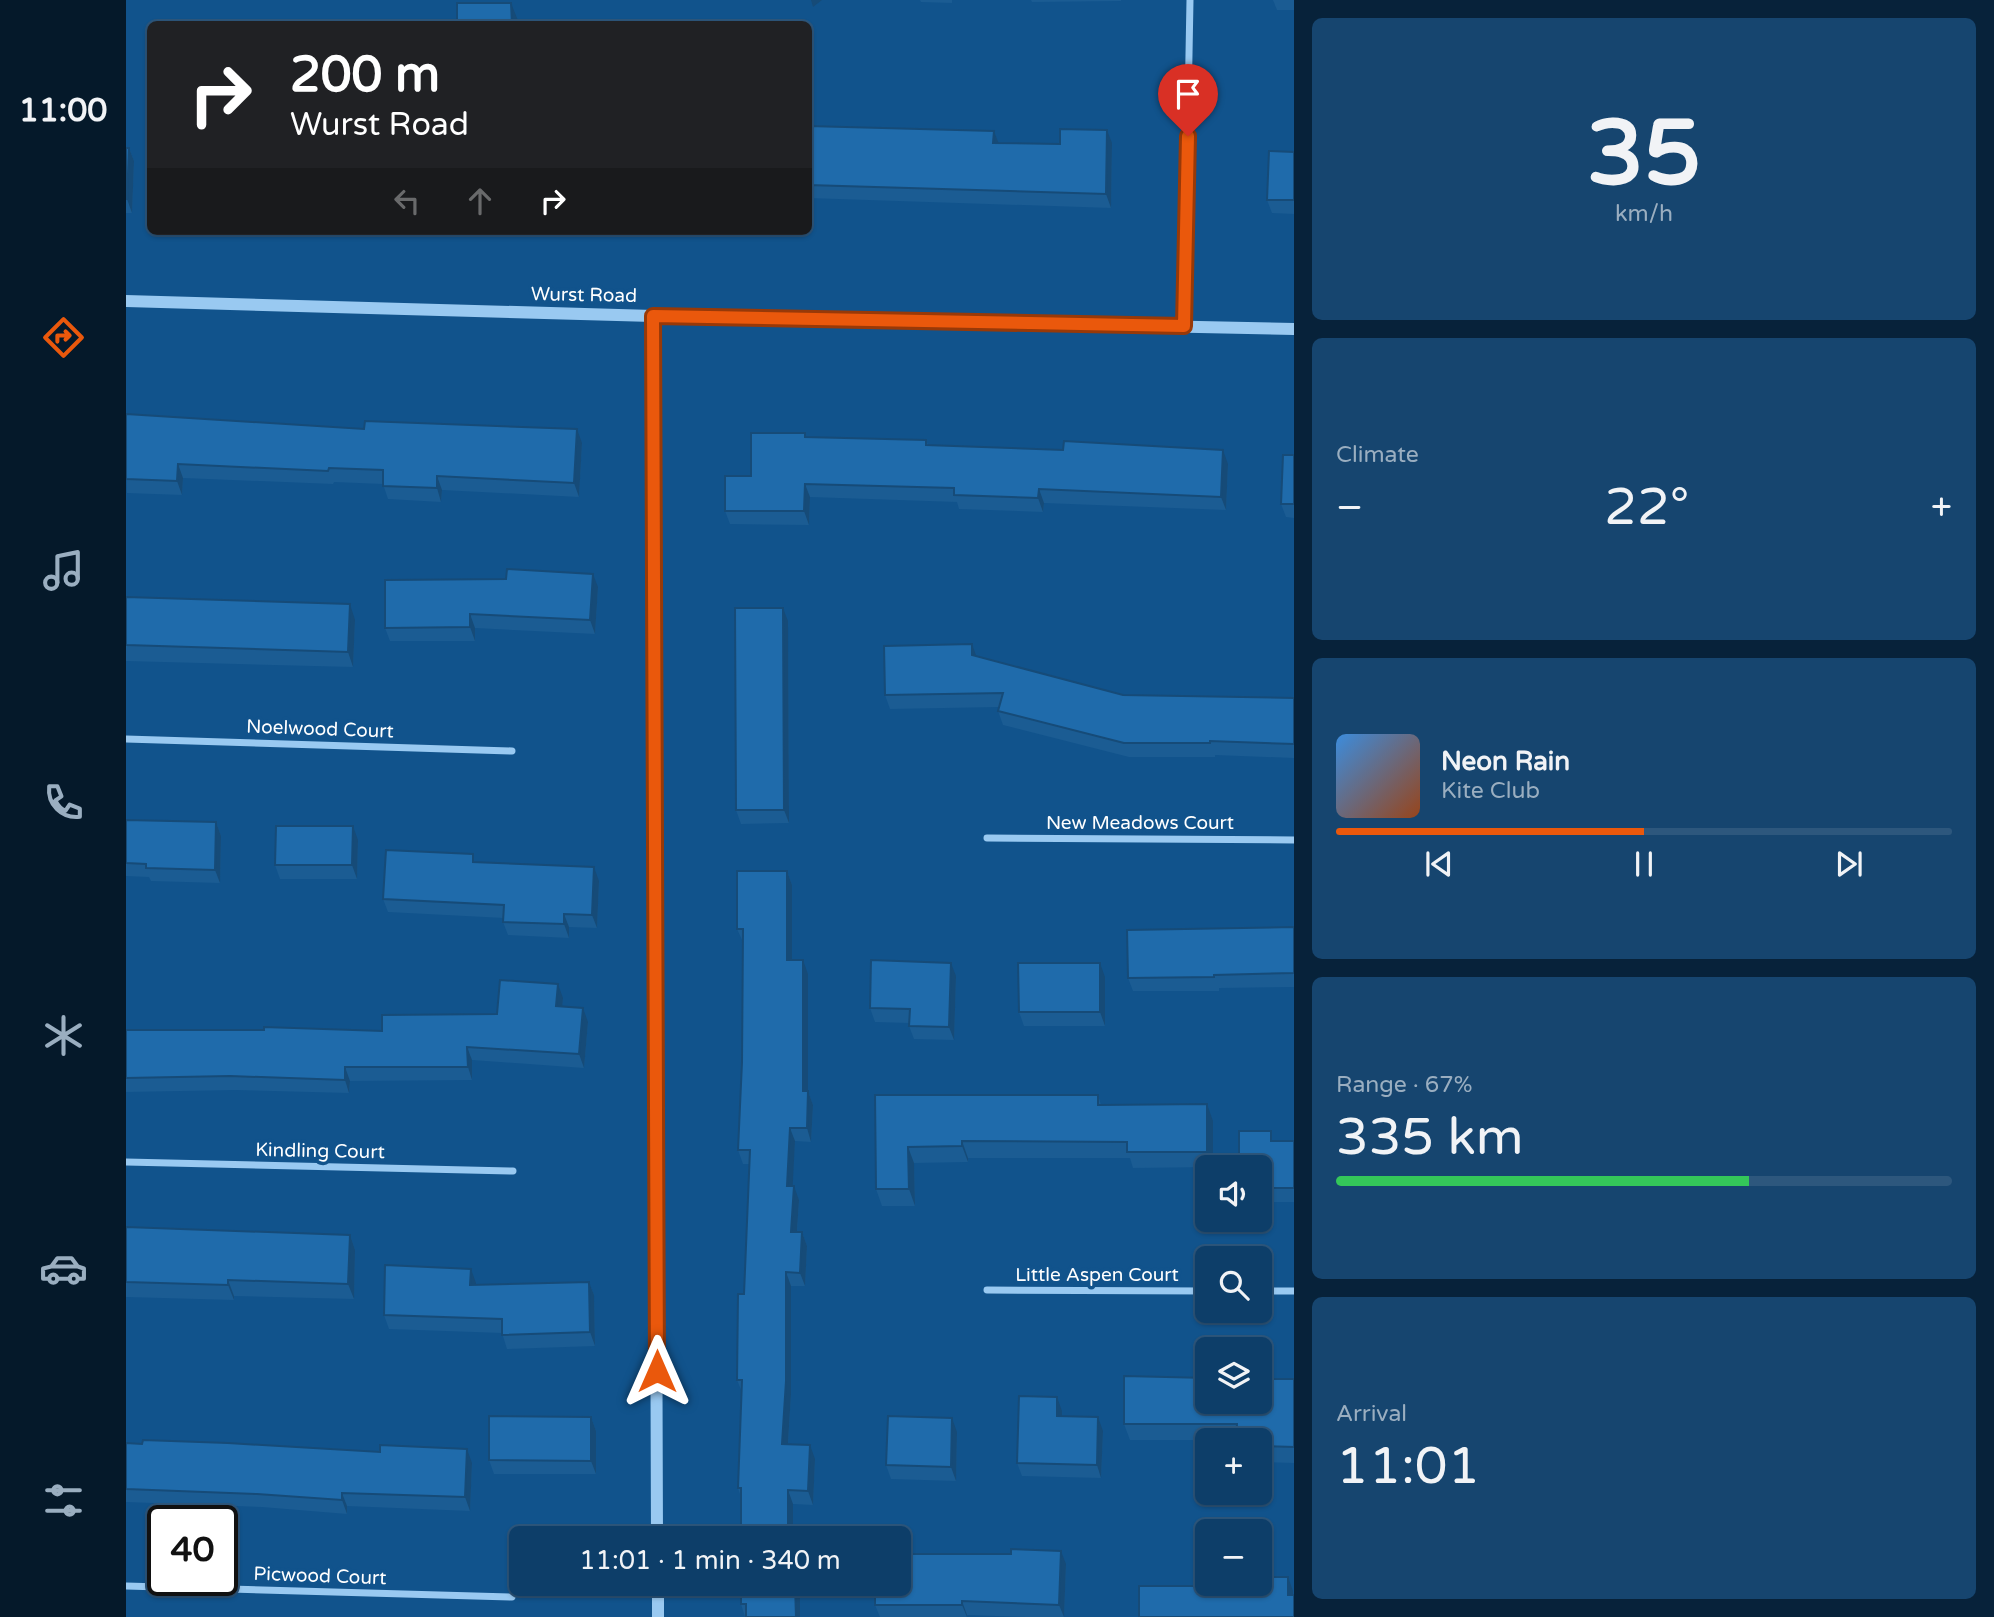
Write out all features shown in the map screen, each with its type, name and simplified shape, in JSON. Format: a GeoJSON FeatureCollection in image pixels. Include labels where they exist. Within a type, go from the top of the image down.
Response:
{"type":"FeatureCollection","features":[{"type":"Feature","properties":{"kind":"street"},"geometry":{"type":"LineString","coordinates":[[1184,326],[1190,0]]}},
{"type":"Feature","properties":{"kind":"street","name":"Wurst Road"},"geometry":{"type":"LineString","coordinates":[[126,301],[1294,330]]}},
{"type":"Feature","properties":{"kind":"street"},"geometry":{"type":"LineString","coordinates":[[653,316],[657,1526]]}},
{"type":"Feature","properties":{"kind":"street","name":"Noelwood Court"},"geometry":{"type":"LineString","coordinates":[[126,739],[512,751]]}},
{"type":"Feature","properties":{"kind":"street","name":"New Meadows Court"},"geometry":{"type":"LineString","coordinates":[[987,838],[1294,840]]}},
{"type":"Feature","properties":{"kind":"street","name":"Kindling Court"},"geometry":{"type":"LineString","coordinates":[[126,1163],[513,1171]]}},
{"type":"Feature","properties":{"kind":"street","name":"Little Aspen Court"},"geometry":{"type":"LineString","coordinates":[[987,1290],[1195,1291]]}},
{"type":"Feature","properties":{"kind":"street"},"geometry":{"type":"LineString","coordinates":[[1272,1291],[1294,1291]]}},
{"type":"Feature","properties":{"kind":"street","name":"Picwood Court"},"geometry":{"type":"LineString","coordinates":[[126,1586],[512,1597]]}},
{"type":"Feature","properties":{"kind":"street"},"geometry":{"type":"LineString","coordinates":[[658,1596],[658,1617]]}},
{"type":"Feature","properties":{"kind":"building"},"geometry":{"type":"Polygon","coordinates":[[[457,3],[511,3],[512,21],[457,21],[457,3]]]}},
{"type":"Feature","properties":{"kind":"building"},"geometry":{"type":"Polygon","coordinates":[[[812,126],[994,131],[993,143],[1060,144],[1060,129],[1107,130],[1106,194],[812,185],[812,126]]]}},
{"type":"Feature","properties":{"kind":"building"},"geometry":{"type":"Polygon","coordinates":[[[126,148],[129,148],[127,199],[126,199],[126,148]]]}},
{"type":"Feature","properties":{"kind":"building"},"geometry":{"type":"Polygon","coordinates":[[[1269,151],[1294,152],[1294,200],[1267,200],[1269,151]]]}},
{"type":"Feature","properties":{"kind":"building"},"geometry":{"type":"Polygon","coordinates":[[[126,414],[364,429],[365,421],[577,429],[574,483],[437,476],[437,488],[383,486],[383,470],[329,468],[328,471],[178,464],[177,481],[126,479],[126,414]]]}},
{"type":"Feature","properties":{"kind":"building"},"geometry":{"type":"Polygon","coordinates":[[[751,433],[805,433],[805,437],[926,440],[926,445],[1063,450],[1064,441],[1223,450],[1221,497],[1039,489],[1038,498],[954,495],[954,488],[805,484],[804,511],[725,511],[725,476],[751,476],[751,433]]]}},
{"type":"Feature","properties":{"kind":"building"},"geometry":{"type":"Polygon","coordinates":[[[1283,455],[1294,455],[1294,504],[1281,504],[1283,455]]]}},
{"type":"Feature","properties":{"kind":"building"},"geometry":{"type":"Polygon","coordinates":[[[507,569],[593,574],[590,620],[470,614],[470,627],[385,628],[385,580],[506,579],[507,569]]]}},
{"type":"Feature","properties":{"kind":"building"},"geometry":{"type":"Polygon","coordinates":[[[126,597],[350,604],[348,652],[126,645],[126,597]]]}},
{"type":"Feature","properties":{"kind":"building"},"geometry":{"type":"Polygon","coordinates":[[[735,608],[783,608],[784,810],[736,810],[735,608]]]}},
{"type":"Feature","properties":{"kind":"building"},"geometry":{"type":"Polygon","coordinates":[[[972,644],[972,655],[1123,695],[1294,698],[1294,744],[1210,741],[1124,743],[998,711],[1003,693],[885,695],[884,646],[972,644]]]}},
{"type":"Feature","properties":{"kind":"building"},"geometry":{"type":"Polygon","coordinates":[[[126,820],[216,822],[215,870],[146,868],[146,864],[126,863],[126,820]]]}},
{"type":"Feature","properties":{"kind":"building"},"geometry":{"type":"Polygon","coordinates":[[[276,826],[353,826],[352,865],[275,865],[276,826]]]}},
{"type":"Feature","properties":{"kind":"building"},"geometry":{"type":"Polygon","coordinates":[[[386,850],[473,854],[473,862],[594,867],[592,915],[564,914],[564,924],[503,922],[504,905],[383,899],[386,850]]]}},
{"type":"Feature","properties":{"kind":"building"},"geometry":{"type":"Polygon","coordinates":[[[737,871],[787,871],[787,960],[803,960],[803,1091],[808,1091],[807,1128],[790,1128],[787,1186],[794,1186],[791,1232],[802,1232],[800,1273],[786,1272],[786,1381],[782,1444],[810,1445],[808,1491],[788,1490],[788,1526],[741,1526],[741,1488],[738,1488],[742,1380],[737,1380],[738,1294],[744,1294],[750,1150],[738,1150],[743,929],[737,929],[737,871]]]}},
{"type":"Feature","properties":{"kind":"building"},"geometry":{"type":"Polygon","coordinates":[[[1294,927],[1294,973],[1128,978],[1127,930],[1294,927]]]}},
{"type":"Feature","properties":{"kind":"building"},"geometry":{"type":"Polygon","coordinates":[[[871,960],[951,963],[949,1027],[909,1026],[910,1009],[870,1008],[871,960]]]}},
{"type":"Feature","properties":{"kind":"building"},"geometry":{"type":"Polygon","coordinates":[[[1018,963],[1100,963],[1100,1012],[1019,1012],[1018,963]]]}},
{"type":"Feature","properties":{"kind":"building"},"geometry":{"type":"Polygon","coordinates":[[[500,980],[558,984],[556,1006],[583,1008],[579,1054],[467,1047],[468,1067],[345,1067],[345,1080],[230,1076],[126,1078],[126,1030],[264,1030],[264,1027],[382,1031],[382,1015],[497,1014],[500,980]]]}},
{"type":"Feature","properties":{"kind":"building"},"geometry":{"type":"Polygon","coordinates":[[[875,1095],[1098,1095],[1098,1105],[1207,1104],[1207,1152],[1127,1152],[1127,1142],[962,1141],[962,1146],[908,1147],[909,1189],[876,1189],[875,1095]]]}},
{"type":"Feature","properties":{"kind":"building"},"geometry":{"type":"Polygon","coordinates":[[[1239,1131],[1271,1131],[1271,1141],[1294,1141],[1294,1188],[1272,1188],[1272,1155],[1239,1155],[1239,1131]]]}},
{"type":"Feature","properties":{"kind":"building"},"geometry":{"type":"Polygon","coordinates":[[[126,1227],[350,1235],[348,1284],[228,1280],[228,1285],[126,1282],[126,1227]]]}},
{"type":"Feature","properties":{"kind":"building"},"geometry":{"type":"Polygon","coordinates":[[[385,1265],[471,1269],[470,1285],[589,1282],[590,1332],[502,1335],[502,1319],[384,1315],[385,1265]]]}},
{"type":"Feature","properties":{"kind":"building"},"geometry":{"type":"Polygon","coordinates":[[[1124,1376],[1195,1378],[1195,1414],[1272,1414],[1272,1379],[1294,1379],[1294,1447],[1272,1446],[1272,1428],[1237,1428],[1237,1424],[1124,1424],[1124,1376]]]}},
{"type":"Feature","properties":{"kind":"building"},"geometry":{"type":"Polygon","coordinates":[[[1019,1396],[1057,1397],[1057,1416],[1098,1417],[1097,1465],[1017,1463],[1019,1396]]]}},
{"type":"Feature","properties":{"kind":"building"},"geometry":{"type":"Polygon","coordinates":[[[489,1416],[591,1417],[591,1461],[489,1460],[489,1416]]]}},
{"type":"Feature","properties":{"kind":"building"},"geometry":{"type":"Polygon","coordinates":[[[888,1416],[952,1418],[951,1467],[886,1465],[888,1416]]]}},
{"type":"Feature","properties":{"kind":"building"},"geometry":{"type":"Polygon","coordinates":[[[143,1440],[380,1452],[380,1445],[467,1449],[465,1497],[342,1493],[342,1500],[126,1489],[126,1443],[142,1444],[143,1440]]]}},
{"type":"Feature","properties":{"kind":"building"},"geometry":{"type":"Polygon","coordinates":[[[1011,1549],[1061,1551],[1059,1605],[962,1601],[962,1605],[875,1605],[875,1596],[911,1596],[911,1554],[1011,1554],[1011,1549]]]}},
{"type":"Feature","properties":{"kind":"building"},"geometry":{"type":"Polygon","coordinates":[[[1272,1577],[1288,1577],[1288,1595],[1294,1595],[1294,1617],[1139,1617],[1139,1586],[1195,1586],[1195,1596],[1272,1596],[1272,1577]]]}},
{"type":"Feature","properties":{"kind":"building"},"geometry":{"type":"Polygon","coordinates":[[[741,1596],[795,1596],[796,1617],[746,1617],[746,1604],[741,1604],[741,1596]]]}},
{"type":"Feature","properties":{"kind":"route"},"geometry":{"type":"LineString","coordinates":[[657,1371],[653,316],[1184,326],[1188,136]]}}]}
